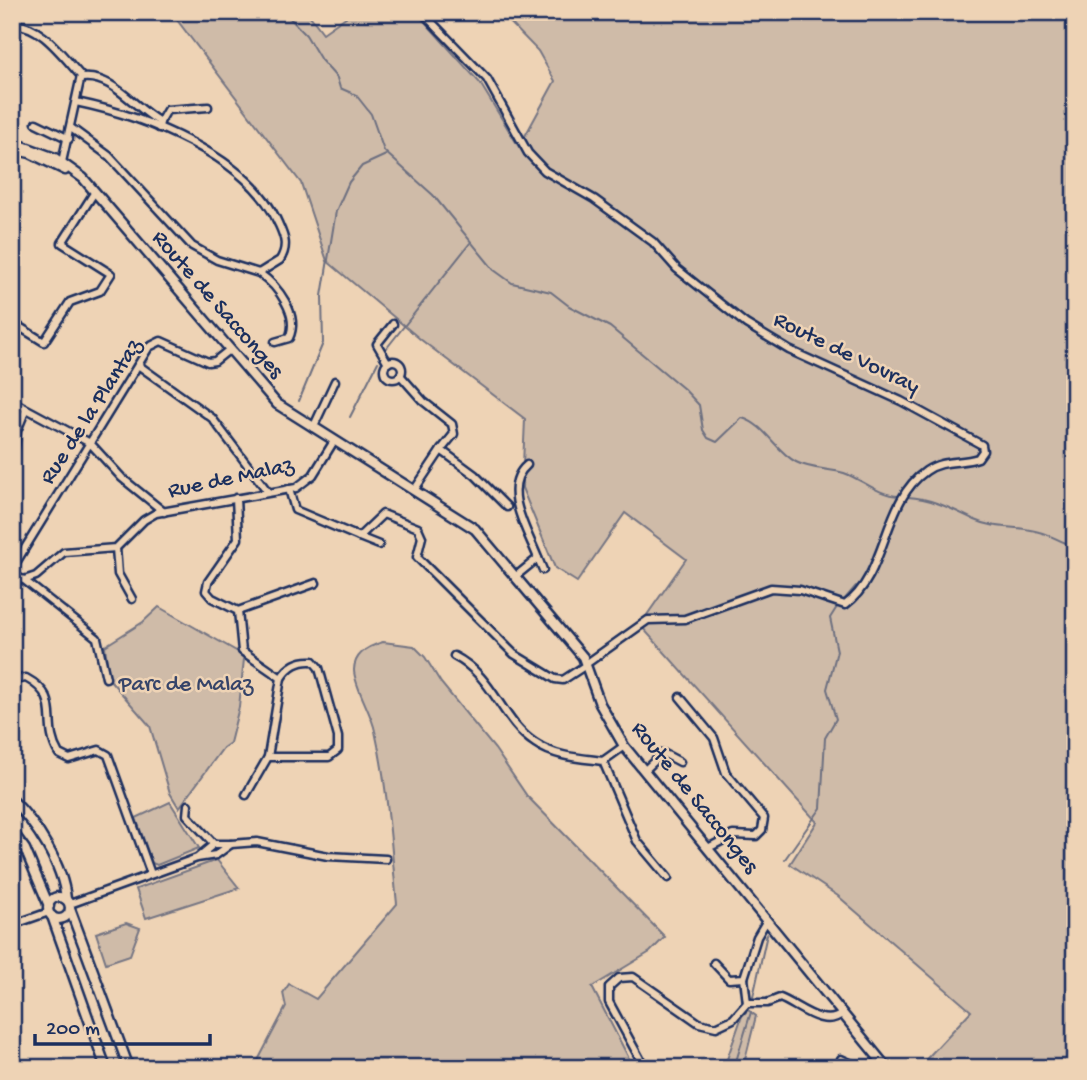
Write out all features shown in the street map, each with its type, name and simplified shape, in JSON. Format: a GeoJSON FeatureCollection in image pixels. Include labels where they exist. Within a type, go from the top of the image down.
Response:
{"type":"FeatureCollection","features":[{"type":"Feature","properties":{"kind":"street","name":"Route de Vovray"},"geometry":{"type":"LineString","coordinates":[[422,12],[487,79],[528,153],[545,171],[594,200],[653,242],[677,270],[746,324],[789,350],[901,401],[982,445],[983,451],[978,458],[941,463],[927,470],[904,495],[859,591],[845,605],[800,590],[771,588],[685,619],[648,620],[586,664]]}},
{"type":"Feature","properties":{"kind":"street"},"geometry":{"type":"LineString","coordinates":[[12,26],[26,26],[43,37],[82,78],[108,81],[159,125],[231,166],[263,198],[276,218],[286,244],[280,260],[259,273]]}},
{"type":"Feature","properties":{"kind":"street"},"geometry":{"type":"LineString","coordinates":[[59,165],[69,139],[82,78]]}},
{"type":"Feature","properties":{"kind":"street"},"geometry":{"type":"LineString","coordinates":[[76,102],[111,109],[159,125]]}},
{"type":"Feature","properties":{"kind":"street"},"geometry":{"type":"LineString","coordinates":[[159,125],[167,110],[208,107]]}},
{"type":"Feature","properties":{"kind":"street"},"geometry":{"type":"LineString","coordinates":[[36,123],[69,139]]}},
{"type":"Feature","properties":{"kind":"street"},"geometry":{"type":"LineString","coordinates":[[71,128],[109,156],[192,246],[217,260],[259,273],[277,290],[290,314],[292,328],[289,338],[275,342]]}},
{"type":"Feature","properties":{"kind":"street","name":"Route de Sacconges"},"geometry":{"type":"LineString","coordinates":[[12,142],[33,148],[83,178],[277,404],[475,529],[586,664],[600,704],[624,746],[887,1068]]}},
{"type":"Feature","properties":{"kind":"street","name":"Route de Sacconges"},"geometry":{"type":"LineString","coordinates":[[12,149],[59,165]]}},
{"type":"Feature","properties":{"kind":"street"},"geometry":{"type":"LineString","coordinates":[[12,326],[18,326],[44,342],[70,302],[100,291],[111,274],[62,243],[97,196]]}},
{"type":"Feature","properties":{"kind":"street"},"geometry":{"type":"LineString","coordinates":[[393,324],[377,344],[388,363],[385,374],[393,379],[400,375]]}},
{"type":"Feature","properties":{"kind":"street","name":"Rue de la Plantaz"},"geometry":{"type":"LineString","coordinates":[[12,569],[138,365],[156,342],[165,343],[208,362],[215,361],[230,349]]}},
{"type":"Feature","properties":{"kind":"street"},"geometry":{"type":"LineString","coordinates":[[388,363],[399,364],[400,375],[424,401],[452,424],[454,434],[415,489]]}},
{"type":"Feature","properties":{"kind":"street"},"geometry":{"type":"LineString","coordinates":[[138,365],[212,418],[268,492]]}},
{"type":"Feature","properties":{"kind":"street"},"geometry":{"type":"LineString","coordinates":[[313,428],[335,381]]}},
{"type":"Feature","properties":{"kind":"street"},"geometry":{"type":"LineString","coordinates":[[12,401],[90,443],[122,478],[164,512]]}},
{"type":"Feature","properties":{"kind":"street"},"geometry":{"type":"LineString","coordinates":[[12,470],[17,431],[26,408]]}},
{"type":"Feature","properties":{"kind":"street","name":"Rue de Malaz"},"geometry":{"type":"LineString","coordinates":[[116,548],[144,520],[164,512],[289,489],[307,481],[334,441]]}},
{"type":"Feature","properties":{"kind":"street"},"geometry":{"type":"LineString","coordinates":[[441,450],[475,475],[507,507]]}},
{"type":"Feature","properties":{"kind":"street"},"geometry":{"type":"LineString","coordinates":[[527,465],[519,474],[515,496],[543,570]]}},
{"type":"Feature","properties":{"kind":"street"},"geometry":{"type":"LineString","coordinates":[[289,489],[295,510],[379,545]]}},
{"type":"Feature","properties":{"kind":"street"},"geometry":{"type":"LineString","coordinates":[[236,498],[238,539],[208,582],[206,591],[212,598],[238,611],[316,583]]}},
{"type":"Feature","properties":{"kind":"street"},"geometry":{"type":"LineString","coordinates":[[359,537],[383,514],[418,528],[422,537],[417,557],[514,653],[555,680],[563,680],[586,664]]}},
{"type":"Feature","properties":{"kind":"street"},"geometry":{"type":"LineString","coordinates":[[24,580],[36,576],[64,552],[116,548],[118,574],[132,599]]}},
{"type":"Feature","properties":{"kind":"street"},"geometry":{"type":"LineString","coordinates":[[516,576],[538,558]]}},
{"type":"Feature","properties":{"kind":"street"},"geometry":{"type":"LineString","coordinates":[[12,575],[24,580],[97,638],[106,678]]}},
{"type":"Feature","properties":{"kind":"street"},"geometry":{"type":"LineString","coordinates":[[238,611],[242,651],[281,678]]}},
{"type":"Feature","properties":{"kind":"street"},"geometry":{"type":"LineString","coordinates":[[454,656],[483,677],[516,726],[535,744],[556,753],[603,761],[624,746]]}},
{"type":"Feature","properties":{"kind":"street"},"geometry":{"type":"LineString","coordinates":[[246,795],[268,757],[281,678],[287,668],[303,660],[313,661],[319,668],[338,737],[338,750],[329,757],[268,757]]}},
{"type":"Feature","properties":{"kind":"street"},"geometry":{"type":"LineString","coordinates":[[12,680],[26,678],[47,693],[50,703],[49,729],[59,754],[69,759],[99,750],[108,755],[151,874]]}},
{"type":"Feature","properties":{"kind":"street"},"geometry":{"type":"LineString","coordinates":[[680,697],[714,738],[726,773],[764,818],[762,830],[756,836],[733,835],[708,848]]}},
{"type":"Feature","properties":{"kind":"street"},"geometry":{"type":"LineString","coordinates":[[644,771],[663,753],[680,762]]}},
{"type":"Feature","properties":{"kind":"street"},"geometry":{"type":"LineString","coordinates":[[603,761],[637,841],[668,878]]}},
{"type":"Feature","properties":{"kind":"street"},"geometry":{"type":"LineString","coordinates":[[12,800],[26,814],[47,845],[129,1068]]}},
{"type":"Feature","properties":{"kind":"street"},"geometry":{"type":"LineString","coordinates":[[188,805],[187,815],[214,844]]}},
{"type":"Feature","properties":{"kind":"street"},"geometry":{"type":"LineString","coordinates":[[12,831],[26,849],[106,1068]]}},
{"type":"Feature","properties":{"kind":"street"},"geometry":{"type":"LineString","coordinates":[[197,858],[214,844],[249,841],[328,856],[386,859]]}},
{"type":"Feature","properties":{"kind":"street"},"geometry":{"type":"LineString","coordinates":[[50,911],[55,898],[69,904],[197,858],[216,855],[231,844]]}},
{"type":"Feature","properties":{"kind":"street"},"geometry":{"type":"LineString","coordinates":[[12,925],[50,911],[63,918],[69,904]]}},
{"type":"Feature","properties":{"kind":"street"},"geometry":{"type":"LineString","coordinates":[[645,1068],[609,1002],[609,987],[619,978],[633,977],[699,1023],[716,1027],[733,1019],[747,1003],[744,978],[757,937],[767,920]]}},
{"type":"Feature","properties":{"kind":"street"},"geometry":{"type":"LineString","coordinates":[[714,963],[729,979],[744,978]]}},
{"type":"Feature","properties":{"kind":"street"},"geometry":{"type":"LineString","coordinates":[[747,1003],[767,1003],[779,998],[824,1020],[837,1018],[843,1013]]}},
{"type":"Feature","properties":{"kind":"street"},"geometry":{"type":"LineString","coordinates":[[841,1059],[861,1068]]}},
{"type":"Feature","properties":{"kind":"green space"},"geometry":{"type":"Polygon","coordinates":[[[171,12],[307,12],[323,33],[353,12],[416,12],[480,83],[519,147],[555,81],[538,51],[500,12],[1075,12],[1075,1068],[918,1068],[971,1011],[838,896],[790,864],[817,822],[640,625],[686,559],[625,513],[577,582],[555,568],[522,488],[525,419],[420,339],[327,261],[301,183],[171,12]]]}},
{"type":"Feature","properties":{"kind":"green space","name":"Parc de Malaz"},"geometry":{"type":"Polygon","coordinates":[[[159,607],[238,652],[244,659],[239,707],[230,743],[223,748],[179,808],[170,793],[150,726],[109,679],[105,646],[143,622],[159,607]]]}},
{"type":"Feature","properties":{"kind":"green space"},"geometry":{"type":"Polygon","coordinates":[[[383,642],[414,646],[425,657],[441,683],[495,749],[527,796],[665,937],[650,952],[592,987],[634,1068],[254,1068],[286,1007],[283,993],[289,984],[316,999],[397,904],[389,817],[379,752],[373,724],[354,670],[359,655],[383,642]]]}},
{"type":"Feature","properties":{"kind":"green space"},"geometry":{"type":"Polygon","coordinates":[[[170,802],[199,848],[157,865],[152,863],[136,818],[170,802]]]}},
{"type":"Feature","properties":{"kind":"green space"},"geometry":{"type":"Polygon","coordinates":[[[217,860],[239,888],[146,918],[136,889],[217,860]]]}},
{"type":"Feature","properties":{"kind":"green space"},"geometry":{"type":"Polygon","coordinates":[[[126,923],[140,928],[130,955],[106,963],[96,933],[126,923]]]}},
{"type":"Feature","properties":{"kind":"green space"},"geometry":{"type":"Polygon","coordinates":[[[748,1010],[756,1016],[743,1068],[724,1068],[742,1016],[748,1010]]]}},
{"type":"Feature","properties":{"kind":"waterway"},"geometry":{"type":"LineString","coordinates":[[284,12],[306,35],[321,60],[337,78],[340,88],[356,95],[371,114],[384,151],[433,195],[494,270],[512,283],[551,292],[569,306],[610,327],[684,389],[699,405],[703,430],[708,438],[717,442],[742,418],[758,426],[796,462],[844,473],[877,490],[899,496]]}},
{"type":"Feature","properties":{"kind":"waterway"},"geometry":{"type":"LineString","coordinates":[[299,401],[323,343],[322,296],[336,211],[349,182],[362,166],[386,155]]}},
{"type":"Feature","properties":{"kind":"waterway"},"geometry":{"type":"LineString","coordinates":[[386,349],[470,243]]}},
{"type":"Feature","properties":{"kind":"waterway"},"geometry":{"type":"LineString","coordinates":[[350,417],[378,362]]}},
{"type":"Feature","properties":{"kind":"waterway"},"geometry":{"type":"LineString","coordinates":[[908,497],[934,502],[983,523],[1044,533],[1075,546]]}},
{"type":"Feature","properties":{"kind":"waterway"},"geometry":{"type":"LineString","coordinates":[[844,600],[856,586]]}},
{"type":"Feature","properties":{"kind":"waterway"},"geometry":{"type":"LineString","coordinates":[[785,859],[821,808],[825,738],[836,719],[827,689],[837,651],[830,618],[837,607]]}},
{"type":"Feature","properties":{"kind":"waterway"},"geometry":{"type":"LineString","coordinates":[[753,997],[767,934]]}},
{"type":"Feature","properties":{"kind":"waterway"},"geometry":{"type":"LineString","coordinates":[[734,1068],[751,1012]]}}]}
